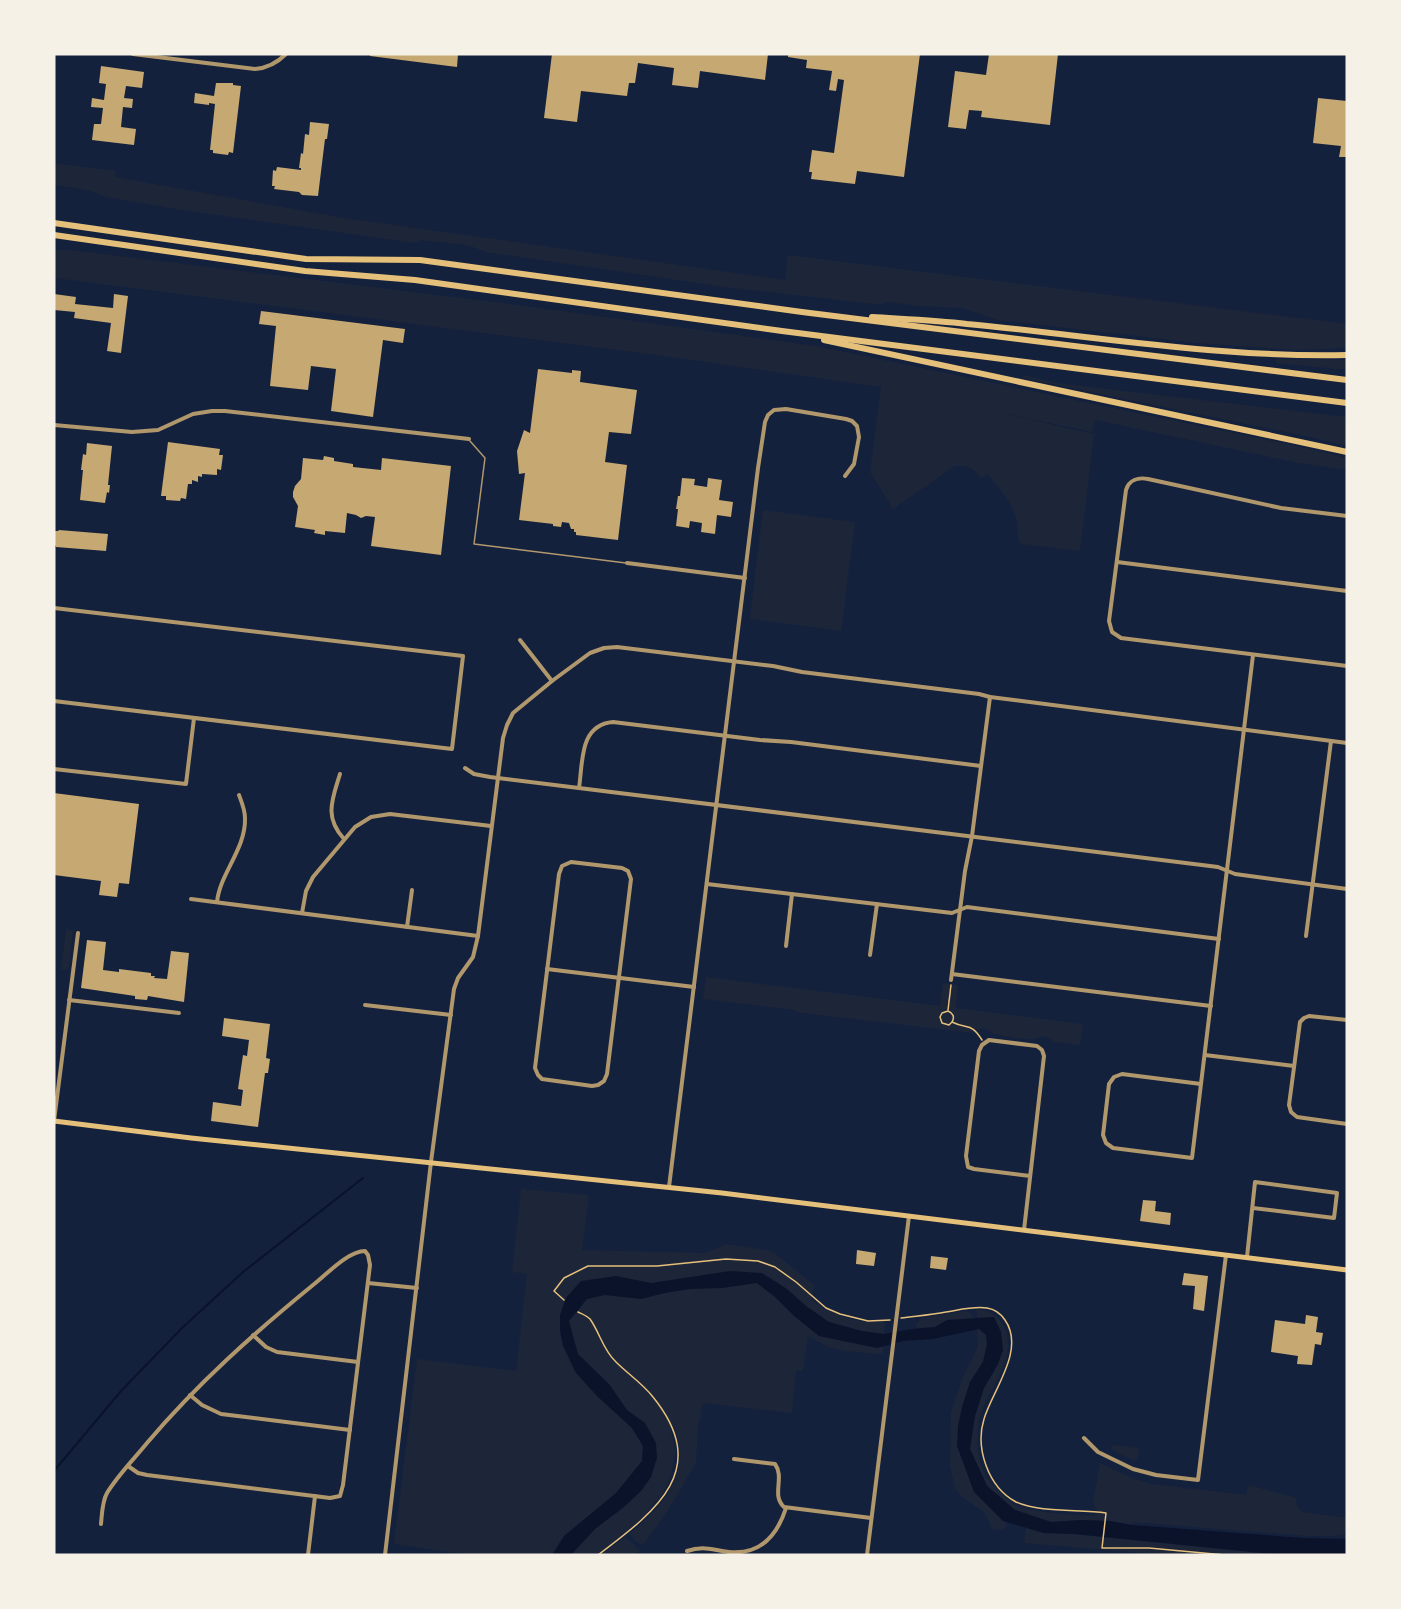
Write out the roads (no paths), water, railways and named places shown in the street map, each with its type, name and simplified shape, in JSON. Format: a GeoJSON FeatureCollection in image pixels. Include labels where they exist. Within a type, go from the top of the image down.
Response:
{"type":"FeatureCollection","features":[{"type":"Feature","properties":{"kind":"highway"},"geometry":{"type":"LineString","coordinates":[[54,223],[306,259],[420,260],[802,312],[1347,380]]}},
{"type":"Feature","properties":{"kind":"highway"},"geometry":{"type":"LineString","coordinates":[[54,235],[305,271],[415,280],[782,331],[1347,403]]}},
{"type":"Feature","properties":{"kind":"highway"},"geometry":{"type":"LineString","coordinates":[[802,312],[966,323],[1193,349],[1271,354],[1347,355]]}},
{"type":"Feature","properties":{"kind":"highway"},"geometry":{"type":"LineString","coordinates":[[782,331],[1347,452]]}},
{"type":"Feature","properties":{"kind":"main road"},"geometry":{"type":"LineString","coordinates":[[54,1121],[190,1138],[669,1187],[1347,1270]]}},
{"type":"Feature","properties":{"kind":"street"},"geometry":{"type":"LineString","coordinates":[[133,54],[249,69],[261,69],[274,64],[286,54]]}},
{"type":"Feature","properties":{"kind":"street"},"geometry":{"type":"LineString","coordinates":[[669,1187],[766,418],[778,409],[822,414],[855,423],[859,432],[856,460],[845,476]]}},
{"type":"Feature","properties":{"kind":"street"},"geometry":{"type":"LineString","coordinates":[[54,425],[142,432],[158,430],[193,414],[225,411],[469,439]]}},
{"type":"Feature","properties":{"kind":"street"},"geometry":{"type":"LineString","coordinates":[[1347,516],[1281,508],[1148,479],[1135,479],[1126,490],[1109,621],[1112,632],[1121,638],[1347,666]]}},
{"type":"Feature","properties":{"kind":"street"},"geometry":{"type":"LineString","coordinates":[[1117,562],[1347,591]]}},
{"type":"Feature","properties":{"kind":"street"},"geometry":{"type":"LineString","coordinates":[[627,563],[746,578]]}},
{"type":"Feature","properties":{"kind":"street"},"geometry":{"type":"LineString","coordinates":[[54,608],[463,656],[452,749],[54,701]]}},
{"type":"Feature","properties":{"kind":"street"},"geometry":{"type":"LineString","coordinates":[[520,640],[552,681]]}},
{"type":"Feature","properties":{"kind":"street"},"geometry":{"type":"LineString","coordinates":[[385,1555],[431,1162],[456,981],[472,957],[478,936],[503,738],[510,719],[518,709],[584,657],[597,650],[610,647],[773,666],[802,672],[1347,743]]}},
{"type":"Feature","properties":{"kind":"street"},"geometry":{"type":"LineString","coordinates":[[1201,1084],[1122,1074],[1114,1077],[1109,1084],[1104,1140],[1109,1146],[1192,1158],[1211,1006],[1253,655]]}},
{"type":"Feature","properties":{"kind":"street"},"geometry":{"type":"LineString","coordinates":[[951,982],[990,697]]}},
{"type":"Feature","properties":{"kind":"street"},"geometry":{"type":"LineString","coordinates":[[54,769],[186,784],[194,718]]}},
{"type":"Feature","properties":{"kind":"street"},"geometry":{"type":"LineString","coordinates":[[579,788],[585,743],[590,733],[603,724],[618,723],[981,766]]}},
{"type":"Feature","properties":{"kind":"street"},"geometry":{"type":"LineString","coordinates":[[1306,936],[1331,741]]}},
{"type":"Feature","properties":{"kind":"street"},"geometry":{"type":"LineString","coordinates":[[465,768],[474,774],[497,778],[1218,867],[1235,874],[1347,888]]}},
{"type":"Feature","properties":{"kind":"street"},"geometry":{"type":"LineString","coordinates":[[340,774],[331,812],[334,826],[344,839]]}},
{"type":"Feature","properties":{"kind":"street"},"geometry":{"type":"LineString","coordinates":[[217,902],[219,887],[244,831],[245,814],[239,795]]}},
{"type":"Feature","properties":{"kind":"street"},"geometry":{"type":"LineString","coordinates":[[302,913],[310,882],[344,839],[360,823],[371,817],[397,814],[491,826]]}},
{"type":"Feature","properties":{"kind":"street"},"geometry":{"type":"LineString","coordinates":[[571,862],[622,868],[628,872],[632,882],[607,1074],[604,1081],[598,1085],[545,1080],[538,1075],[535,1065],[547,969],[559,874],[564,864],[571,862]]}},
{"type":"Feature","properties":{"kind":"street"},"geometry":{"type":"LineString","coordinates":[[707,884],[952,913],[968,907],[1219,939]]}},
{"type":"Feature","properties":{"kind":"street"},"geometry":{"type":"LineString","coordinates":[[407,927],[412,890]]}},
{"type":"Feature","properties":{"kind":"street"},"geometry":{"type":"LineString","coordinates":[[786,946],[792,894]]}},
{"type":"Feature","properties":{"kind":"street"},"geometry":{"type":"LineString","coordinates":[[191,899],[478,936]]}},
{"type":"Feature","properties":{"kind":"street"},"geometry":{"type":"LineString","coordinates":[[870,955],[877,904]]}},
{"type":"Feature","properties":{"kind":"street"},"geometry":{"type":"LineString","coordinates":[[54,1121],[78,933]]}},
{"type":"Feature","properties":{"kind":"street"},"geometry":{"type":"LineString","coordinates":[[547,969],[694,987]]}},
{"type":"Feature","properties":{"kind":"street"},"geometry":{"type":"LineString","coordinates":[[952,974],[1211,1006]]}},
{"type":"Feature","properties":{"kind":"street"},"geometry":{"type":"LineString","coordinates":[[69,1000],[179,1013]]}},
{"type":"Feature","properties":{"kind":"street"},"geometry":{"type":"LineString","coordinates":[[365,1005],[451,1015]]}},
{"type":"Feature","properties":{"kind":"street"},"geometry":{"type":"LineString","coordinates":[[1347,1020],[1309,1016],[1302,1019],[1289,1106],[1291,1112],[1300,1118],[1347,1124]]}},
{"type":"Feature","properties":{"kind":"street"},"geometry":{"type":"LineString","coordinates":[[1024,1230],[1043,1053],[1040,1048],[1034,1046],[992,1040],[984,1043],[979,1051],[966,1156],[968,1167],[1029,1176]]}},
{"type":"Feature","properties":{"kind":"street"},"geometry":{"type":"LineString","coordinates":[[1205,1054],[1294,1066]]}},
{"type":"Feature","properties":{"kind":"street"},"geometry":{"type":"LineString","coordinates":[[1247,1258],[1256,1182],[1337,1193],[1334,1218],[1253,1208]]}},
{"type":"Feature","properties":{"kind":"street"},"geometry":{"type":"LineString","coordinates":[[867,1555],[909,1216]]}},
{"type":"Feature","properties":{"kind":"street"},"geometry":{"type":"LineString","coordinates":[[101,1524],[106,1495],[128,1466],[190,1395],[253,1335],[352,1254],[365,1251],[369,1260],[368,1283],[340,1496],[330,1498],[147,1475],[138,1473],[128,1466]]}},
{"type":"Feature","properties":{"kind":"street"},"geometry":{"type":"LineString","coordinates":[[1084,1438],[1098,1452],[1133,1469],[1156,1475],[1198,1480],[1226,1255]]}},
{"type":"Feature","properties":{"kind":"street"},"geometry":{"type":"LineString","coordinates":[[368,1283],[417,1288]]}},
{"type":"Feature","properties":{"kind":"street"},"geometry":{"type":"LineString","coordinates":[[253,1335],[266,1347],[277,1352],[358,1362]]}},
{"type":"Feature","properties":{"kind":"street"},"geometry":{"type":"LineString","coordinates":[[190,1395],[202,1405],[221,1414],[350,1430]]}},
{"type":"Feature","properties":{"kind":"street"},"geometry":{"type":"LineString","coordinates":[[734,1459],[775,1464],[780,1472],[778,1499],[786,1508],[872,1518]]}},
{"type":"Feature","properties":{"kind":"street"},"geometry":{"type":"LineString","coordinates":[[308,1555],[315,1496]]}},
{"type":"Feature","properties":{"kind":"street"},"geometry":{"type":"LineString","coordinates":[[687,1551],[707,1548],[739,1552],[756,1548],[777,1531],[786,1508]]}},
{"type":"Feature","properties":{"kind":"lane"},"geometry":{"type":"LineString","coordinates":[[469,439],[484,458],[474,544],[627,563]]}},
{"type":"Feature","properties":{"kind":"waterway"},"geometry":{"type":"LineString","coordinates":[[54,1471],[121,1391],[182,1328],[243,1272],[363,1178]]}}]}
